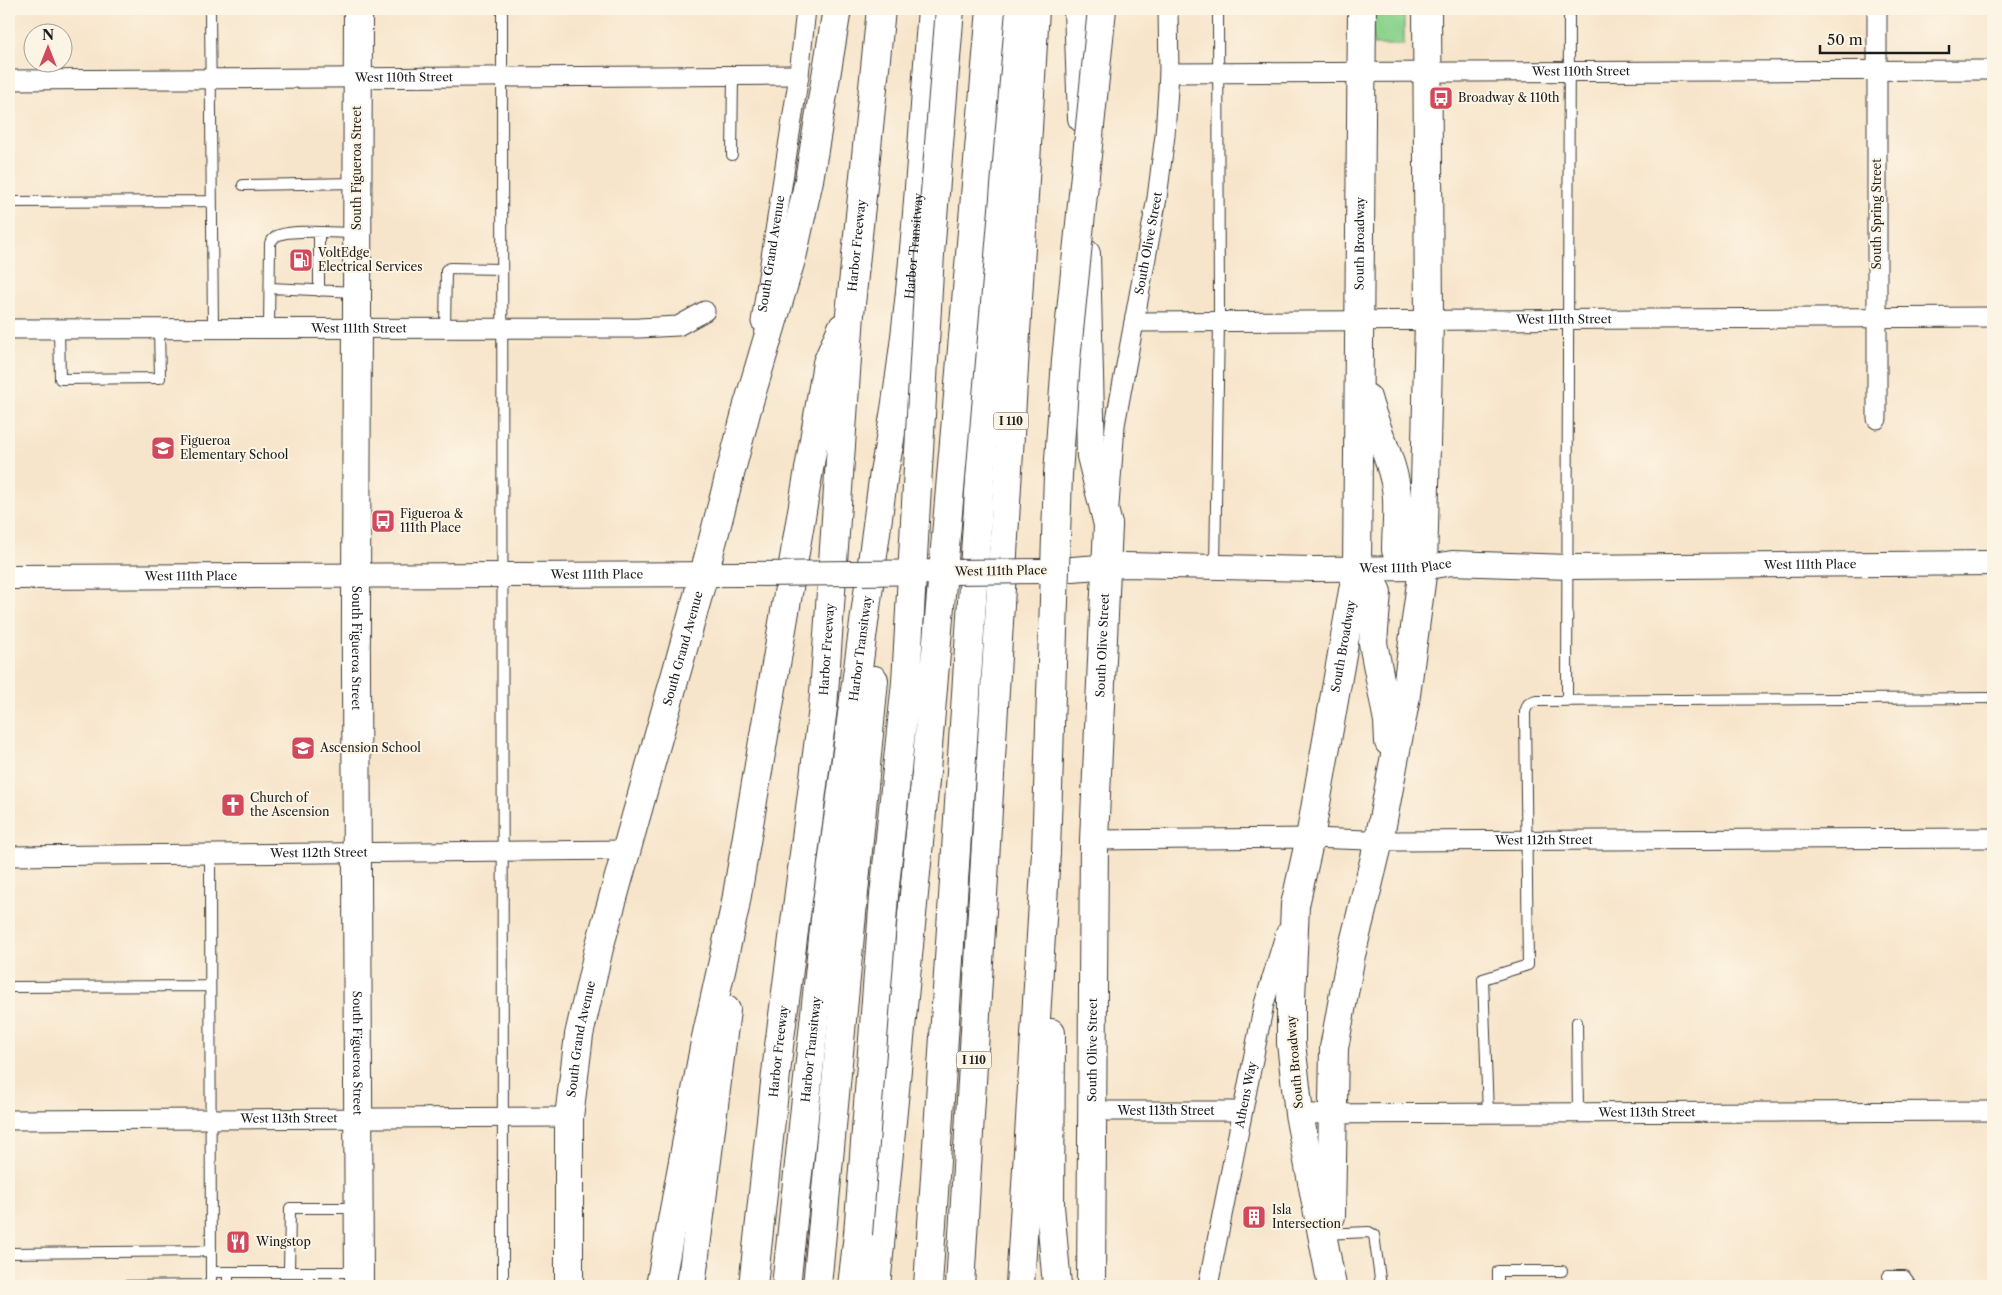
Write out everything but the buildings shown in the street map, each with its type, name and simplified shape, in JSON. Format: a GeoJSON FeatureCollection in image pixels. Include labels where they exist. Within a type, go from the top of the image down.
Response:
{"type":"FeatureCollection","features":[{"type":"Feature","properties":{"kind":"main road","name":"South Figueroa Street"},"geometry":{"type":"LineString","coordinates":[[358,9],[355,852],[359,1279]]}},
{"type":"Feature","properties":{"kind":"main road"},"geometry":{"type":"LineString","coordinates":[[748,405],[793,253],[810,171],[837,9]]}},
{"type":"Feature","properties":{"kind":"main road","name":"Harbor Freeway"},"geometry":{"type":"LineString","coordinates":[[753,1286],[779,1046],[823,708],[850,314],[881,9]]}},
{"type":"Feature","properties":{"kind":"main road","name":"Harbor Transitway"},"geometry":{"type":"LineString","coordinates":[[786,1286],[826,910],[884,472],[896,413],[908,306],[932,9]]}},
{"type":"Feature","properties":{"kind":"main road"},"geometry":{"type":"LineString","coordinates":[[852,1286],[884,896],[906,682],[930,254],[950,9]]}},
{"type":"Feature","properties":{"kind":"main road"},"geometry":{"type":"LineString","coordinates":[[876,1286],[934,693],[990,9]]}},
{"type":"Feature","properties":{"kind":"main road"},"geometry":{"type":"LineString","coordinates":[[928,1286],[1010,9]]}},
{"type":"Feature","properties":{"kind":"main road","name":"I 110"},"geometry":{"type":"LineString","coordinates":[[960,1286],[1035,9]]}},
{"type":"Feature","properties":{"kind":"main road"},"geometry":{"type":"LineString","coordinates":[[1078,9],[1091,456],[1108,525]]}},
{"type":"Feature","properties":{"kind":"main road"},"geometry":{"type":"LineString","coordinates":[[1020,1286],[1046,852],[1058,474],[1068,341],[1102,9]]}},
{"type":"Feature","properties":{"kind":"main road","name":"South Broadway"},"geometry":{"type":"LineString","coordinates":[[1332,1282],[1327,1234],[1299,1114],[1291,1043],[1295,905],[1310,838],[1357,568],[1362,9]]}},
{"type":"Feature","properties":{"kind":"main road","name":"South Broadway"},"geometry":{"type":"LineString","coordinates":[[1327,1234],[1336,1039],[1351,955],[1379,841],[1391,779],[1405,702],[1423,568],[1429,320],[1427,9]]}},
{"type":"Feature","properties":{"kind":"main road"},"geometry":{"type":"LineString","coordinates":[[660,1286],[704,1042],[735,907],[827,363],[834,343],[850,314]]}},
{"type":"Feature","properties":{"kind":"main road"},"geometry":{"type":"LineString","coordinates":[[1360,367],[1373,420],[1390,462],[1396,490],[1396,550],[1401,559],[1423,568]]}},
{"type":"Feature","properties":{"kind":"main road","name":"South Grand Avenue"},"geometry":{"type":"LineString","coordinates":[[569,1286],[569,1116],[579,1034],[599,948],[704,574],[748,405]]}},
{"type":"Feature","properties":{"kind":"main road"},"geometry":{"type":"LineString","coordinates":[[817,1286],[850,955],[896,413]]}},
{"type":"Feature","properties":{"kind":"main road","name":"South Olive Street"},"geometry":{"type":"LineString","coordinates":[[1091,1286],[1094,840],[1108,525]]}},
{"type":"Feature","properties":{"kind":"main road"},"geometry":{"type":"LineString","coordinates":[[1357,568],[1372,580],[1377,592],[1373,643],[1388,722],[1391,779]]}},
{"type":"Feature","properties":{"kind":"main road"},"geometry":{"type":"LineString","coordinates":[[891,1286],[911,1023],[926,770]]}},
{"type":"Feature","properties":{"kind":"main road"},"geometry":{"type":"LineString","coordinates":[[1046,852],[1052,1056],[1050,1206],[1057,1286]]}},
{"type":"Feature","properties":{"kind":"main road"},"geometry":{"type":"LineString","coordinates":[[691,1286],[723,1049],[735,907]]}},
{"type":"Feature","properties":{"kind":"street","name":"South Grand Avenue"},"geometry":{"type":"LineString","coordinates":[[748,405],[800,75],[806,9]]}},
{"type":"Feature","properties":{"kind":"street","name":"South Olive Street"},"geometry":{"type":"LineString","coordinates":[[1108,525],[1115,425],[1157,198],[1169,73],[1168,9]]}},
{"type":"Feature","properties":{"kind":"street","name":"South Spring Street"},"geometry":{"type":"LineString","coordinates":[[1878,9],[1878,419]]}},
{"type":"Feature","properties":{"kind":"street","name":"West 110th Street"},"geometry":{"type":"LineString","coordinates":[[1169,73],[1362,74],[1993,70]]}},
{"type":"Feature","properties":{"kind":"street","name":"West 110th Street"},"geometry":{"type":"LineString","coordinates":[[9,80],[800,75]]}},
{"type":"Feature","properties":{"kind":"street","name":"West 111th Street"},"geometry":{"type":"LineString","coordinates":[[9,329],[639,328],[678,326],[705,311]]}},
{"type":"Feature","properties":{"kind":"street","name":"West 111th Street"},"geometry":{"type":"LineString","coordinates":[[1134,322],[1993,317]]}},
{"type":"Feature","properties":{"kind":"street","name":"West 111th Place"},"geometry":{"type":"LineString","coordinates":[[9,577],[1046,571],[1105,566],[1423,568],[1452,564],[1569,567],[1993,563]]}},
{"type":"Feature","properties":{"kind":"street","name":"West 112th Street"},"geometry":{"type":"LineString","coordinates":[[1094,840],[1310,838],[1379,841],[1993,838]]}},
{"type":"Feature","properties":{"kind":"street","name":"West 112th Street"},"geometry":{"type":"LineString","coordinates":[[9,856],[628,850]]}},
{"type":"Feature","properties":{"kind":"street","name":"Athens Way"},"geometry":{"type":"LineString","coordinates":[[1208,1286],[1264,1004],[1295,905]]}},
{"type":"Feature","properties":{"kind":"street","name":"West 113th Street"},"geometry":{"type":"LineString","coordinates":[[1299,1114],[1993,1110]]}},
{"type":"Feature","properties":{"kind":"street","name":"West 113th Street"},"geometry":{"type":"LineString","coordinates":[[1091,1111],[1242,1111]]}},
{"type":"Feature","properties":{"kind":"street","name":"West 113th Street"},"geometry":{"type":"LineString","coordinates":[[9,1120],[569,1116]]}},
{"type":"Feature","properties":{"kind":"lane"},"geometry":{"type":"LineString","coordinates":[[210,9],[214,328]]}},
{"type":"Feature","properties":{"kind":"lane"},"geometry":{"type":"LineString","coordinates":[[502,9],[503,1286]]}},
{"type":"Feature","properties":{"kind":"lane"},"geometry":{"type":"LineString","coordinates":[[1215,567],[1219,321],[1218,9]]}},
{"type":"Feature","properties":{"kind":"lane"},"geometry":{"type":"LineString","coordinates":[[1567,700],[1569,567],[1569,9]]}},
{"type":"Feature","properties":{"kind":"lane"},"geometry":{"type":"LineString","coordinates":[[732,75],[732,155]]}},
{"type":"Feature","properties":{"kind":"lane"},"geometry":{"type":"LineString","coordinates":[[243,185],[357,183]]}},
{"type":"Feature","properties":{"kind":"lane"},"geometry":{"type":"LineString","coordinates":[[9,202],[212,201]]}},
{"type":"Feature","properties":{"kind":"lane"},"geometry":{"type":"LineString","coordinates":[[318,233],[318,290]]}},
{"type":"Feature","properties":{"kind":"lane"},"geometry":{"type":"LineString","coordinates":[[269,328],[270,243],[274,238],[280,234],[357,233]]}},
{"type":"Feature","properties":{"kind":"lane"},"geometry":{"type":"LineString","coordinates":[[445,328],[446,270],[450,268],[502,269]]}},
{"type":"Feature","properties":{"kind":"lane"},"geometry":{"type":"LineString","coordinates":[[270,288],[357,292]]}},
{"type":"Feature","properties":{"kind":"lane"},"geometry":{"type":"LineString","coordinates":[[60,329],[60,379],[160,378],[159,328]]}},
{"type":"Feature","properties":{"kind":"lane"},"geometry":{"type":"LineString","coordinates":[[1488,1114],[1483,979],[1528,965],[1525,840],[1525,706],[1536,701],[1567,700],[1993,698]]}},
{"type":"Feature","properties":{"kind":"lane"},"geometry":{"type":"LineString","coordinates":[[118,1286],[211,1286],[210,854]]}},
{"type":"Feature","properties":{"kind":"lane"},"geometry":{"type":"LineString","coordinates":[[9,987],[210,986]]}},
{"type":"Feature","properties":{"kind":"lane"},"geometry":{"type":"LineString","coordinates":[[1577,1022],[1578,1113]]}},
{"type":"Feature","properties":{"kind":"lane"},"geometry":{"type":"LineString","coordinates":[[289,1272],[290,1208],[359,1208]]}},
{"type":"Feature","properties":{"kind":"lane"},"geometry":{"type":"LineString","coordinates":[[1327,1234],[1369,1232],[1374,1235],[1380,1286]]}},
{"type":"Feature","properties":{"kind":"lane"},"geometry":{"type":"LineString","coordinates":[[9,1253],[211,1251]]}},
{"type":"Feature","properties":{"kind":"lane"},"geometry":{"type":"LineString","coordinates":[[1498,1286],[1498,1271],[1562,1271]]}},
{"type":"Feature","properties":{"kind":"lane"},"geometry":{"type":"LineString","coordinates":[[211,1272],[308,1272],[359,1279]]}},
{"type":"Feature","properties":{"kind":"lane"},"geometry":{"type":"LineString","coordinates":[[228,1272],[228,1286]]}},
{"type":"Feature","properties":{"kind":"lane"},"geometry":{"type":"LineString","coordinates":[[308,1272],[308,1286]]}},
{"type":"Feature","properties":{"kind":"lane"},"geometry":{"type":"LineString","coordinates":[[1888,1276],[1905,1276],[1912,1286]]}},
{"type":"Feature","properties":{"kind":"green space"},"geometry":{"type":"Polygon","coordinates":[[[1373,9],[1404,9],[1404,45],[1373,45],[1373,9]]]}},
{"type":"Feature","properties":{"kind":"place","name":"Broadway & 110th"},"geometry":{"type":"Point","coordinates":[1441,98]}},
{"type":"Feature","properties":{"kind":"place","name":"VoltEdge Electrical Services"},"geometry":{"type":"Point","coordinates":[301,260]}},
{"type":"Feature","properties":{"kind":"place","name":"Figueroa Elementary School"},"geometry":{"type":"Point","coordinates":[163,448]}},
{"type":"Feature","properties":{"kind":"place","name":"Figueroa & 111th Place"},"geometry":{"type":"Point","coordinates":[383,521]}},
{"type":"Feature","properties":{"kind":"place","name":"Ascension School"},"geometry":{"type":"Point","coordinates":[303,748]}},
{"type":"Feature","properties":{"kind":"place","name":"Church of the Ascension"},"geometry":{"type":"Point","coordinates":[233,805]}},
{"type":"Feature","properties":{"kind":"place","name":"Isla Intersection"},"geometry":{"type":"Point","coordinates":[1254,1217]}},
{"type":"Feature","properties":{"kind":"place","name":"Wingstop"},"geometry":{"type":"Point","coordinates":[238,1242]}}]}
